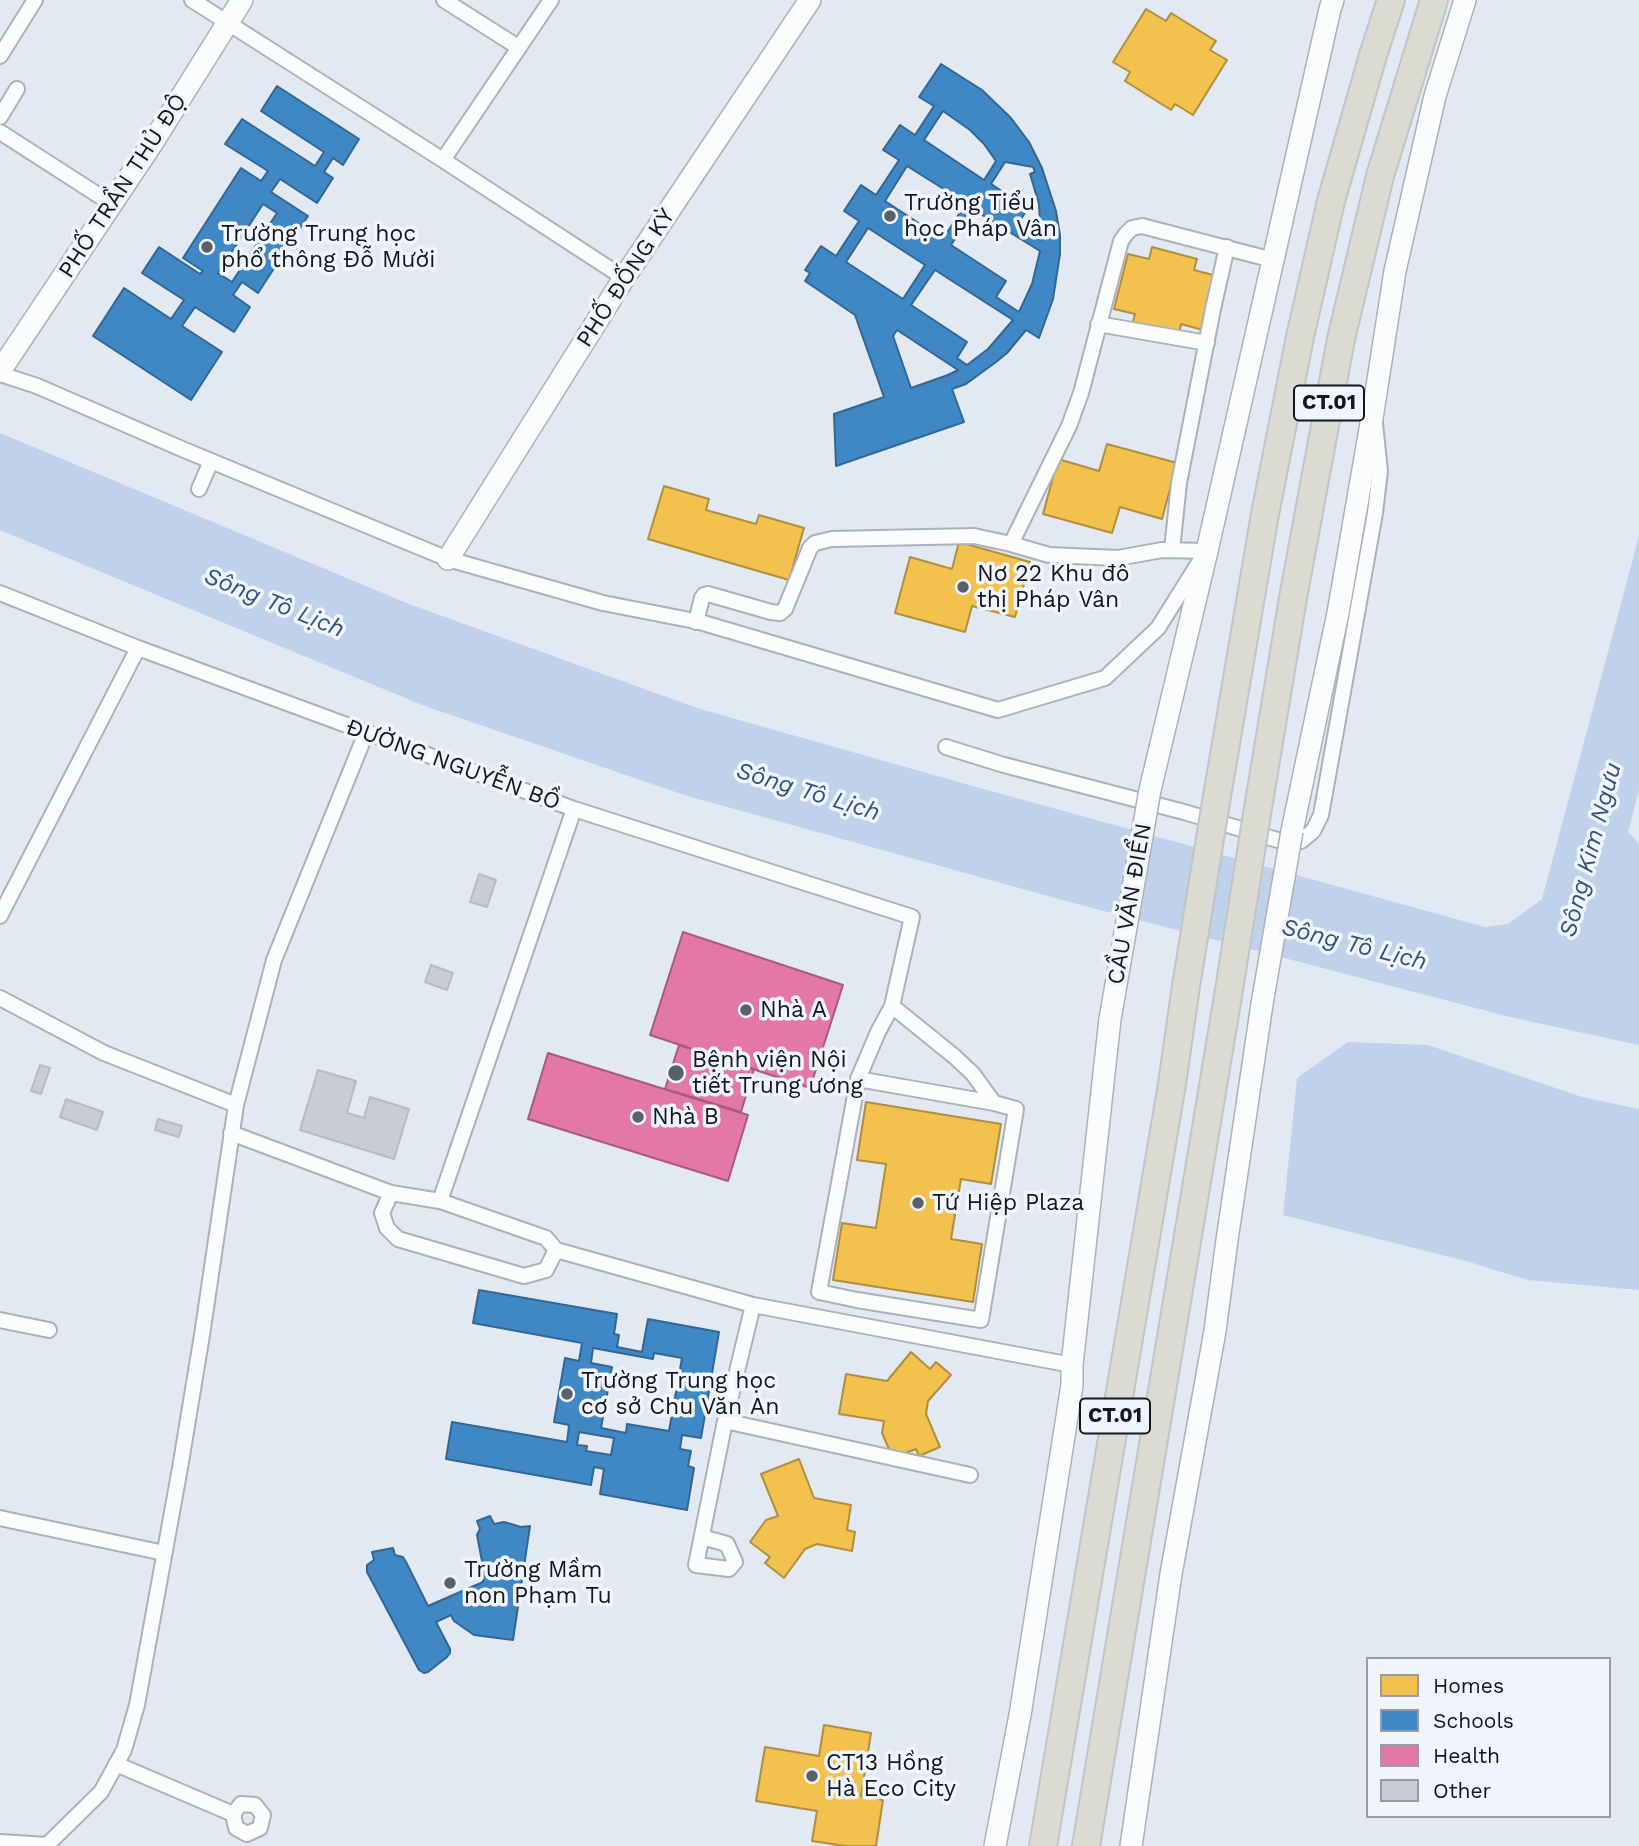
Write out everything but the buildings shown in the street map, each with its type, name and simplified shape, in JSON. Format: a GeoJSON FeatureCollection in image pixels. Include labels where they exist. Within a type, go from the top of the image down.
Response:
{"type":"FeatureCollection","features":[{"type":"Feature","properties":{"kind":"highway","name":"CT.01"},"geometry":{"type":"LineString","coordinates":[[1043,1846],[1265,514],[1300,337],[1331,201],[1391,0]]}},
{"type":"Feature","properties":{"kind":"highway","name":"CT.01"},"geometry":{"type":"LineString","coordinates":[[1086,1846],[1293,598],[1341,339],[1380,176],[1434,0]]}},
{"type":"Feature","properties":{"kind":"street"},"geometry":{"type":"LineString","coordinates":[[0,55],[36,0]]}},
{"type":"Feature","properties":{"kind":"street"},"geometry":{"type":"LineString","coordinates":[[192,0],[443,159],[624,278]]}},
{"type":"Feature","properties":{"kind":"street","name":"PHỐ TRẦN THỦ ĐỘ"},"geometry":{"type":"LineString","coordinates":[[0,372],[112,204],[242,0]]}},
{"type":"Feature","properties":{"kind":"street"},"geometry":{"type":"LineString","coordinates":[[444,0],[518,47]]}},
{"type":"Feature","properties":{"kind":"street"},"geometry":{"type":"LineString","coordinates":[[443,159],[551,0]]}},
{"type":"Feature","properties":{"kind":"street","name":"PHỐ ĐỐNG KỲ"},"geometry":{"type":"LineString","coordinates":[[448,559],[624,278],[810,0]]}},
{"type":"Feature","properties":{"kind":"street"},"geometry":{"type":"LineString","coordinates":[[1131,1846],[1171,1574],[1215,1331],[1262,1004],[1292,831],[1338,613],[1398,257],[1435,96],[1465,0]]}},
{"type":"Feature","properties":{"kind":"street","name":"CẦU VĂN ĐIỂN"},"geometry":{"type":"LineString","coordinates":[[995,1846],[1022,1701],[1072,1385],[1110,1019],[1150,790],[1273,260],[1327,3]]}},
{"type":"Feature","properties":{"kind":"street"},"geometry":{"type":"LineString","coordinates":[[0,117],[18,89]]}},
{"type":"Feature","properties":{"kind":"street"},"geometry":{"type":"LineString","coordinates":[[0,132],[112,204]]}},
{"type":"Feature","properties":{"kind":"street"},"geometry":{"type":"LineString","coordinates":[[1011,544],[1069,426],[1081,393],[1121,241],[1132,228],[1142,226],[1273,260]]}},
{"type":"Feature","properties":{"kind":"street"},"geometry":{"type":"LineString","coordinates":[[1172,550],[1180,483],[1227,247]]}},
{"type":"Feature","properties":{"kind":"street"},"geometry":{"type":"LineString","coordinates":[[1098,324],[1207,343]]}},
{"type":"Feature","properties":{"kind":"street"},"geometry":{"type":"LineString","coordinates":[[0,372],[448,559],[603,603],[696,621],[998,710],[1105,678],[1158,628],[1207,551]]}},
{"type":"Feature","properties":{"kind":"street"},"geometry":{"type":"LineString","coordinates":[[946,747],[1280,841],[1301,841],[1313,831],[1321,815],[1375,513],[1380,471],[1373,412]]}},
{"type":"Feature","properties":{"kind":"street"},"geometry":{"type":"LineString","coordinates":[[199,489],[211,461]]}},
{"type":"Feature","properties":{"kind":"street"},"geometry":{"type":"LineString","coordinates":[[696,621],[704,594],[780,613],[785,609],[810,548],[815,543],[832,539],[974,536],[1049,555],[1118,558],[1162,550],[1207,551]]}},
{"type":"Feature","properties":{"kind":"street","name":"ĐƯỜNG NGUYỄN BỒ"},"geometry":{"type":"LineString","coordinates":[[0,593],[138,648],[574,809],[912,917],[892,1006]]}},
{"type":"Feature","properties":{"kind":"street"},"geometry":{"type":"LineString","coordinates":[[0,916],[138,648]]}},
{"type":"Feature","properties":{"kind":"street"},"geometry":{"type":"LineString","coordinates":[[0,1842],[46,1845],[101,1792],[124,1750],[137,1705],[202,1335],[236,1105],[274,960],[366,733]]}},
{"type":"Feature","properties":{"kind":"street"},"geometry":{"type":"LineString","coordinates":[[440,1201],[574,809]]}},
{"type":"Feature","properties":{"kind":"street"},"geometry":{"type":"LineString","coordinates":[[0,998],[104,1053],[236,1105]]}},
{"type":"Feature","properties":{"kind":"street"},"geometry":{"type":"LineString","coordinates":[[858,1079],[1016,1109],[981,1320],[857,1300],[819,1293],[858,1079],[892,1006],[973,1074],[994,1103]]}},
{"type":"Feature","properties":{"kind":"street"},"geometry":{"type":"LineString","coordinates":[[231,1133],[391,1193],[440,1201],[546,1238],[556,1250],[753,1305],[1072,1365]]}},
{"type":"Feature","properties":{"kind":"street"},"geometry":{"type":"LineString","coordinates":[[391,1193],[382,1213],[387,1228],[398,1240],[524,1276],[546,1270],[556,1250]]}},
{"type":"Feature","properties":{"kind":"street"},"geometry":{"type":"LineString","coordinates":[[702,1537],[725,1421],[753,1305]]}},
{"type":"Feature","properties":{"kind":"street"},"geometry":{"type":"LineString","coordinates":[[0,1320],[49,1330]]}},
{"type":"Feature","properties":{"kind":"street"},"geometry":{"type":"LineString","coordinates":[[725,1421],[970,1475]]}},
{"type":"Feature","properties":{"kind":"street"},"geometry":{"type":"LineString","coordinates":[[0,1518],[164,1553]]}},
{"type":"Feature","properties":{"kind":"street"},"geometry":{"type":"LineString","coordinates":[[116,1764],[233,1815]]}},
{"type":"Feature","properties":{"kind":"water"},"geometry":{"type":"Polygon","coordinates":[[[0,433],[409,604],[697,708],[1485,927],[1508,924],[1542,899],[1639,536],[1639,790],[1628,832],[1639,844],[1639,1045],[1510,1017],[1066,901],[684,795],[422,705],[0,530],[0,433]]]}},
{"type":"Feature","properties":{"kind":"water"},"geometry":{"type":"Polygon","coordinates":[[[1348,1042],[1428,1045],[1582,1097],[1639,1109],[1639,1290],[1528,1280],[1466,1261],[1283,1215],[1297,1078],[1348,1042]]]}},
{"type":"Feature","properties":{"kind":"place","name":"Trường Tiểu học Pháp Vân"},"geometry":{"type":"Point","coordinates":[890,216]}},
{"type":"Feature","properties":{"kind":"place","name":"Trường Trung học phổ thông Đỗ Mười"},"geometry":{"type":"Point","coordinates":[207,247]}},
{"type":"Feature","properties":{"kind":"place","name":"Nơ 22 Khu đô thị Pháp Vân"},"geometry":{"type":"Point","coordinates":[963,587]}},
{"type":"Feature","properties":{"kind":"place","name":"Nhà A"},"geometry":{"type":"Point","coordinates":[746,1010]}},
{"type":"Feature","properties":{"kind":"place","name":"Bệnh viện Nội tiết Trung ương"},"geometry":{"type":"Point","coordinates":[676,1073]}},
{"type":"Feature","properties":{"kind":"place","name":"Nhà B"},"geometry":{"type":"Point","coordinates":[638,1117]}},
{"type":"Feature","properties":{"kind":"place","name":"Tứ Hiệp Plaza"},"geometry":{"type":"Point","coordinates":[918,1203]}},
{"type":"Feature","properties":{"kind":"place","name":"Trường Trung học cơ sở Chu Văn An"},"geometry":{"type":"Point","coordinates":[567,1394]}},
{"type":"Feature","properties":{"kind":"place","name":"Trường Mầm non Phạm Tu"},"geometry":{"type":"Point","coordinates":[450,1583]}},
{"type":"Feature","properties":{"kind":"place","name":"CT13 Hồng Hà Eco City"},"geometry":{"type":"Point","coordinates":[812,1776]}},
{"type":"Feature","properties":{"kind":"water label","name":"Sông Tô Lịch"},"geometry":{"type":"Point","coordinates":[274,603]}},
{"type":"Feature","properties":{"kind":"water label","name":"Sông Tô Lịch"},"geometry":{"type":"Point","coordinates":[808,792]}},
{"type":"Feature","properties":{"kind":"water label","name":"Sông Kim Ngưu"},"geometry":{"type":"Point","coordinates":[1591,850]}},
{"type":"Feature","properties":{"kind":"water label","name":"Sông Tô Lịch"},"geometry":{"type":"Point","coordinates":[1354,945]}}]}
